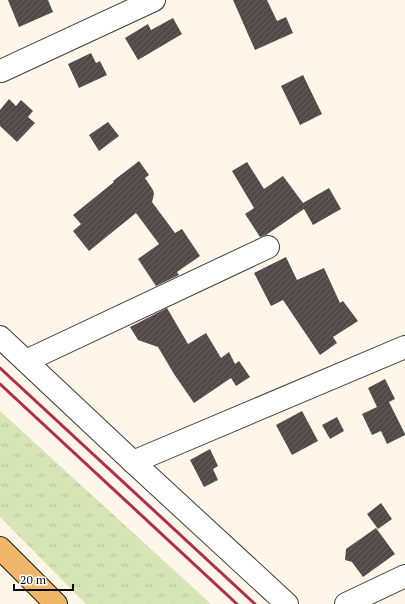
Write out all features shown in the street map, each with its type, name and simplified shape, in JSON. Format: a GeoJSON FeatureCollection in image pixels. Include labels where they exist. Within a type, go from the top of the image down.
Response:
{"type":"FeatureCollection","features":[{"type":"Feature","properties":{"kind":"main road"},"geometry":{"type":"LineString","coordinates":[[0,548],[56,604]]}},
{"type":"Feature","properties":{"kind":"street"},"geometry":{"type":"LineString","coordinates":[[0,71],[154,0]]}},
{"type":"Feature","properties":{"kind":"street"},"geometry":{"type":"LineString","coordinates":[[26,361],[268,247]]}},
{"type":"Feature","properties":{"kind":"street"},"geometry":{"type":"LineString","coordinates":[[0,337],[287,604]]}},
{"type":"Feature","properties":{"kind":"street"},"geometry":{"type":"LineString","coordinates":[[133,462],[405,347]]}},
{"type":"Feature","properties":{"kind":"street"},"geometry":{"type":"LineString","coordinates":[[346,604],[405,576]]}},
{"type":"Feature","properties":{"kind":"green space"},"geometry":{"type":"Polygon","coordinates":[[[0,411],[211,604],[86,604],[0,517],[0,411]]]}},
{"type":"Feature","properties":{"kind":"building"},"geometry":{"type":"Polygon","coordinates":[[[8,0],[48,0],[53,12],[19,27],[8,0]]]}},
{"type":"Feature","properties":{"kind":"building"},"geometry":{"type":"Polygon","coordinates":[[[233,0],[267,0],[277,21],[286,17],[293,33],[255,50],[233,0]]]}},
{"type":"Feature","properties":{"kind":"building"},"geometry":{"type":"Polygon","coordinates":[[[173,18],[182,34],[138,60],[125,38],[148,24],[151,30],[173,18]]]}},
{"type":"Feature","properties":{"kind":"building"},"geometry":{"type":"Polygon","coordinates":[[[91,53],[96,63],[100,61],[107,75],[79,88],[68,64],[91,53]]]}},
{"type":"Feature","properties":{"kind":"building"},"geometry":{"type":"Polygon","coordinates":[[[303,75],[322,114],[300,125],[281,86],[303,75]]]}},
{"type":"Feature","properties":{"kind":"building"},"geometry":{"type":"Polygon","coordinates":[[[9,99],[16,106],[21,100],[33,111],[28,117],[35,123],[17,142],[0,126],[0,110],[9,99]]]}},
{"type":"Feature","properties":{"kind":"building"},"geometry":{"type":"Polygon","coordinates":[[[108,122],[119,136],[99,151],[89,135],[108,122]]]}},
{"type":"Feature","properties":{"kind":"building"},"geometry":{"type":"Polygon","coordinates":[[[139,161],[149,175],[145,178],[153,190],[154,194],[152,202],[175,233],[182,229],[200,256],[177,272],[179,275],[156,286],[138,259],[159,244],[136,213],[89,251],[73,231],[81,224],[73,215],[139,161]]]}},
{"type":"Feature","properties":{"kind":"building"},"geometry":{"type":"Polygon","coordinates":[[[247,162],[264,189],[283,176],[303,203],[329,188],[341,209],[313,225],[304,209],[266,235],[260,237],[245,214],[254,208],[232,171],[247,162]]]}},
{"type":"Feature","properties":{"kind":"building"},"geometry":{"type":"Polygon","coordinates":[[[286,257],[297,280],[324,268],[340,303],[343,301],[358,321],[333,337],[337,343],[320,355],[283,300],[271,306],[254,273],[286,257]]]}},
{"type":"Feature","properties":{"kind":"building"},"geometry":{"type":"Polygon","coordinates":[[[167,308],[188,344],[206,333],[221,358],[229,352],[235,364],[239,361],[250,377],[236,386],[231,378],[194,403],[158,347],[138,340],[130,327],[167,308]]]}},
{"type":"Feature","properties":{"kind":"building"},"geometry":{"type":"Polygon","coordinates":[[[385,379],[395,399],[389,402],[405,434],[387,444],[381,431],[372,435],[362,414],[377,407],[368,388],[385,379]]]}},
{"type":"Feature","properties":{"kind":"building"},"geometry":{"type":"Polygon","coordinates":[[[302,411],[318,441],[292,455],[276,425],[302,411]]]}},
{"type":"Feature","properties":{"kind":"building"},"geometry":{"type":"Polygon","coordinates":[[[337,417],[344,431],[330,439],[322,425],[337,417]]]}},
{"type":"Feature","properties":{"kind":"building"},"geometry":{"type":"Polygon","coordinates":[[[210,449],[218,466],[213,469],[218,480],[204,487],[190,460],[210,449]]]}},
{"type":"Feature","properties":{"kind":"building"},"geometry":{"type":"Polygon","coordinates":[[[381,503],[392,519],[378,529],[367,514],[381,503]]]}},
{"type":"Feature","properties":{"kind":"building"},"geometry":{"type":"Polygon","coordinates":[[[376,528],[395,554],[363,577],[352,562],[345,560],[346,549],[376,528]]]}},
{"type":"Feature","properties":{"kind":"railway"},"geometry":{"type":"LineString","coordinates":[[0,368],[255,604]]}},
{"type":"Feature","properties":{"kind":"railway"},"geometry":{"type":"LineString","coordinates":[[0,384],[237,604]]}}]}
